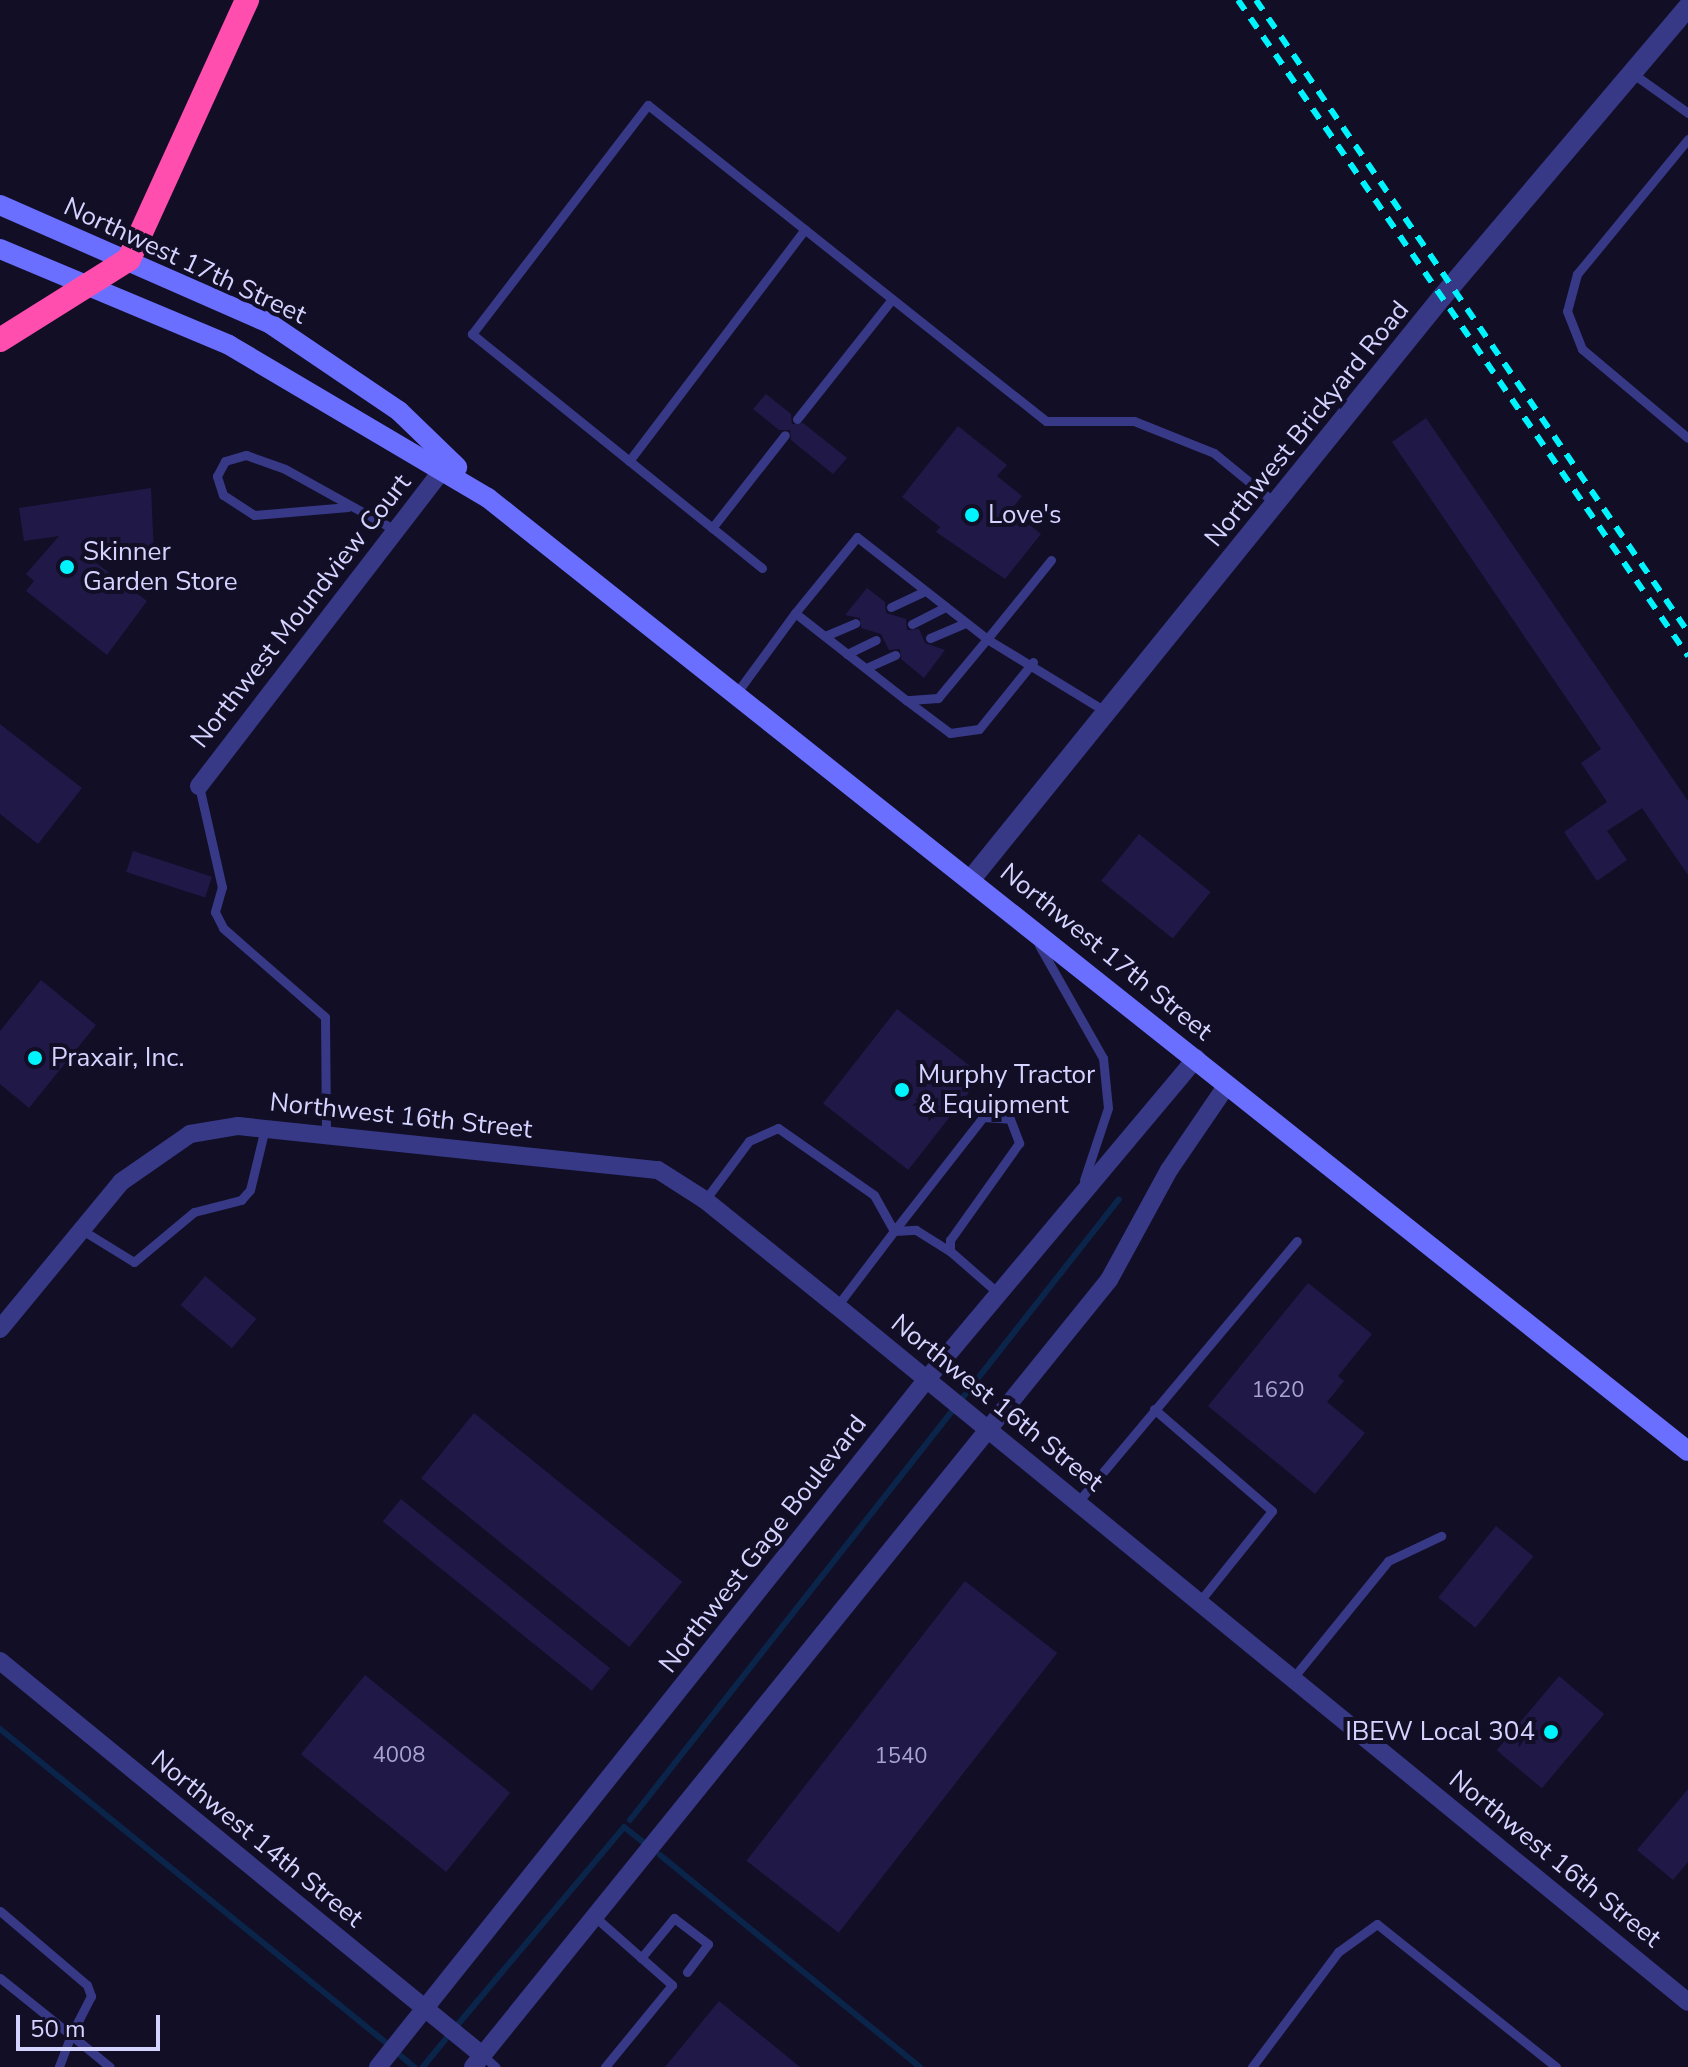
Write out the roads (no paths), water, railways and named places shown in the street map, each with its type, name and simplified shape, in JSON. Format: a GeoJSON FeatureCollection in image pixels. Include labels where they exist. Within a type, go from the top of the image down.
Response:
{"type":"FeatureCollection","features":[{"type":"Feature","properties":{"kind":"highway"},"geometry":{"type":"LineString","coordinates":[[0,340],[92,286],[129,259],[247,0]]}},
{"type":"Feature","properties":{"kind":"main road","name":"Northwest 17th Street"},"geometry":{"type":"LineString","coordinates":[[0,205],[269,323],[341,367],[399,411],[488,498]]}},
{"type":"Feature","properties":{"kind":"main road","name":"Northwest 17th Street"},"geometry":{"type":"LineString","coordinates":[[0,249],[229,345],[488,498],[738,691],[1688,1451]]}},
{"type":"Feature","properties":{"kind":"street","name":"Northwest Brickyard Road"},"geometry":{"type":"LineString","coordinates":[[972,878],[1105,711],[1688,7]]}},
{"type":"Feature","properties":{"kind":"street","name":"Northwest Moundview Court"},"geometry":{"type":"LineString","coordinates":[[199,786],[443,469]]}},
{"type":"Feature","properties":{"kind":"street","name":"Northwest Gage Boulevard"},"geometry":{"type":"LineString","coordinates":[[378,2067],[426,2011],[927,1379],[1196,1058]]}},
{"type":"Feature","properties":{"kind":"street"},"geometry":{"type":"LineString","coordinates":[[484,2063],[595,1917],[1109,1280],[1169,1170],[1227,1085]]}},
{"type":"Feature","properties":{"kind":"street","name":"Northwest 16th Street"},"geometry":{"type":"LineString","coordinates":[[0,1329],[121,1182],[161,1148],[190,1134],[265,1128],[658,1170],[705,1200],[837,1306],[1688,2002]]}},
{"type":"Feature","properties":{"kind":"street","name":"Northwest 14th Street"},"geometry":{"type":"LineString","coordinates":[[0,1661],[426,2011],[484,2063]]}},
{"type":"Feature","properties":{"kind":"lane"},"geometry":{"type":"LineString","coordinates":[[1632,73],[1688,113]]}},
{"type":"Feature","properties":{"kind":"lane"},"geometry":{"type":"LineString","coordinates":[[762,568],[472,334],[648,105],[1046,421],[1134,421],[1214,453],[1277,505]]}},
{"type":"Feature","properties":{"kind":"lane"},"geometry":{"type":"LineString","coordinates":[[1688,139],[1577,274],[1567,311],[1582,349],[1688,438]]}},
{"type":"Feature","properties":{"kind":"lane"},"geometry":{"type":"LineString","coordinates":[[629,461],[805,229]]}},
{"type":"Feature","properties":{"kind":"lane"},"geometry":{"type":"LineString","coordinates":[[797,419],[892,299]]}},
{"type":"Feature","properties":{"kind":"lane"},"geometry":{"type":"LineString","coordinates":[[712,528],[785,435]]}},
{"type":"Feature","properties":{"kind":"lane"},"geometry":{"type":"LineString","coordinates":[[348,507],[254,515],[223,495],[217,476],[225,461],[246,455],[285,469],[348,507],[397,531]]}},
{"type":"Feature","properties":{"kind":"lane"},"geometry":{"type":"LineString","coordinates":[[738,691],[795,613],[857,537],[987,639],[1033,662],[1105,711]]}},
{"type":"Feature","properties":{"kind":"lane"},"geometry":{"type":"LineString","coordinates":[[906,700],[938,698],[1051,560]]}},
{"type":"Feature","properties":{"kind":"lane"},"geometry":{"type":"LineString","coordinates":[[891,607],[926,591]]}},
{"type":"Feature","properties":{"kind":"lane"},"geometry":{"type":"LineString","coordinates":[[912,624],[946,607]]}},
{"type":"Feature","properties":{"kind":"lane"},"geometry":{"type":"LineString","coordinates":[[795,613],[950,733],[979,729],[1033,662]]}},
{"type":"Feature","properties":{"kind":"lane"},"geometry":{"type":"LineString","coordinates":[[825,636],[855,623]]}},
{"type":"Feature","properties":{"kind":"lane"},"geometry":{"type":"LineString","coordinates":[[930,638],[966,623]]}},
{"type":"Feature","properties":{"kind":"lane"},"geometry":{"type":"LineString","coordinates":[[847,654],[876,640]]}},
{"type":"Feature","properties":{"kind":"lane"},"geometry":{"type":"LineString","coordinates":[[866,668],[895,655]]}},
{"type":"Feature","properties":{"kind":"lane"},"geometry":{"type":"LineString","coordinates":[[199,786],[222,887],[215,912],[223,928],[325,1017],[330,1039],[326,1133]]}},
{"type":"Feature","properties":{"kind":"lane"},"geometry":{"type":"LineString","coordinates":[[1028,924],[1097,1043],[1108,1089],[1102,1135],[1088,1172],[1058,1223]]}},
{"type":"Feature","properties":{"kind":"lane"},"geometry":{"type":"LineString","coordinates":[[837,1306],[983,1117],[1010,1119],[1019,1143],[955,1226],[950,1251]]}},
{"type":"Feature","properties":{"kind":"lane"},"geometry":{"type":"LineString","coordinates":[[82,1230],[134,1262],[194,1212],[241,1200],[250,1190],[265,1128]]}},
{"type":"Feature","properties":{"kind":"lane"},"geometry":{"type":"LineString","coordinates":[[705,1200],[749,1141],[778,1128],[874,1195],[894,1231]]}},
{"type":"Feature","properties":{"kind":"lane"},"geometry":{"type":"LineString","coordinates":[[894,1231],[916,1230],[950,1251],[998,1293]]}},
{"type":"Feature","properties":{"kind":"lane"},"geometry":{"type":"LineString","coordinates":[[1077,1503],[1297,1241]]}},
{"type":"Feature","properties":{"kind":"lane"},"geometry":{"type":"LineString","coordinates":[[1154,1409],[1272,1511],[1199,1602]]}},
{"type":"Feature","properties":{"kind":"lane"},"geometry":{"type":"LineString","coordinates":[[1293,1678],[1388,1561],[1441,1536]]}},
{"type":"Feature","properties":{"kind":"lane"},"geometry":{"type":"LineString","coordinates":[[0,1911],[87,1985],[91,1996],[59,2067]]}},
{"type":"Feature","properties":{"kind":"lane"},"geometry":{"type":"LineString","coordinates":[[595,1917],[672,1985],[605,2067]]}},
{"type":"Feature","properties":{"kind":"lane"},"geometry":{"type":"LineString","coordinates":[[641,1958],[674,1918],[708,1944],[687,1972]]}},
{"type":"Feature","properties":{"kind":"lane"},"geometry":{"type":"LineString","coordinates":[[1252,2067],[1338,1952],[1377,1924],[1556,2067]]}},
{"type":"Feature","properties":{"kind":"lane"},"geometry":{"type":"LineString","coordinates":[[0,1978],[110,2067]]}},
{"type":"Feature","properties":{"kind":"waterway"},"geometry":{"type":"LineString","coordinates":[[630,1820],[1119,1199]]}},
{"type":"Feature","properties":{"kind":"waterway"},"geometry":{"type":"LineString","coordinates":[[0,1729],[385,2042]]}},
{"type":"Feature","properties":{"kind":"waterway"},"geometry":{"type":"LineString","coordinates":[[454,2029],[624,1827],[643,1842]]}},
{"type":"Feature","properties":{"kind":"waterway"},"geometry":{"type":"LineString","coordinates":[[660,1855],[920,2067]]}},
{"type":"Feature","properties":{"kind":"waterway"},"geometry":{"type":"LineString","coordinates":[[423,2067],[449,2035]]}},
{"type":"Feature","properties":{"kind":"waterway"},"geometry":{"type":"LineString","coordinates":[[401,2056],[414,2067]]}},
{"type":"Feature","properties":{"kind":"railway"},"geometry":{"type":"LineString","coordinates":[[1238,0],[1688,656]]}},
{"type":"Feature","properties":{"kind":"railway"},"geometry":{"type":"LineString","coordinates":[[1256,0],[1688,632]]}},
{"type":"Feature","properties":{"kind":"place","name":"Love's"},"geometry":{"type":"Point","coordinates":[972,515]}},
{"type":"Feature","properties":{"kind":"place","name":"Skinner Garden Store"},"geometry":{"type":"Point","coordinates":[67,567]}},
{"type":"Feature","properties":{"kind":"place","name":"Praxair, Inc."},"geometry":{"type":"Point","coordinates":[35,1058]}},
{"type":"Feature","properties":{"kind":"place","name":"Murphy Tractor & Equipment"},"geometry":{"type":"Point","coordinates":[902,1090]}},
{"type":"Feature","properties":{"kind":"place","name":"IBEW Local 304"},"geometry":{"type":"Point","coordinates":[1551,1732]}}]}
